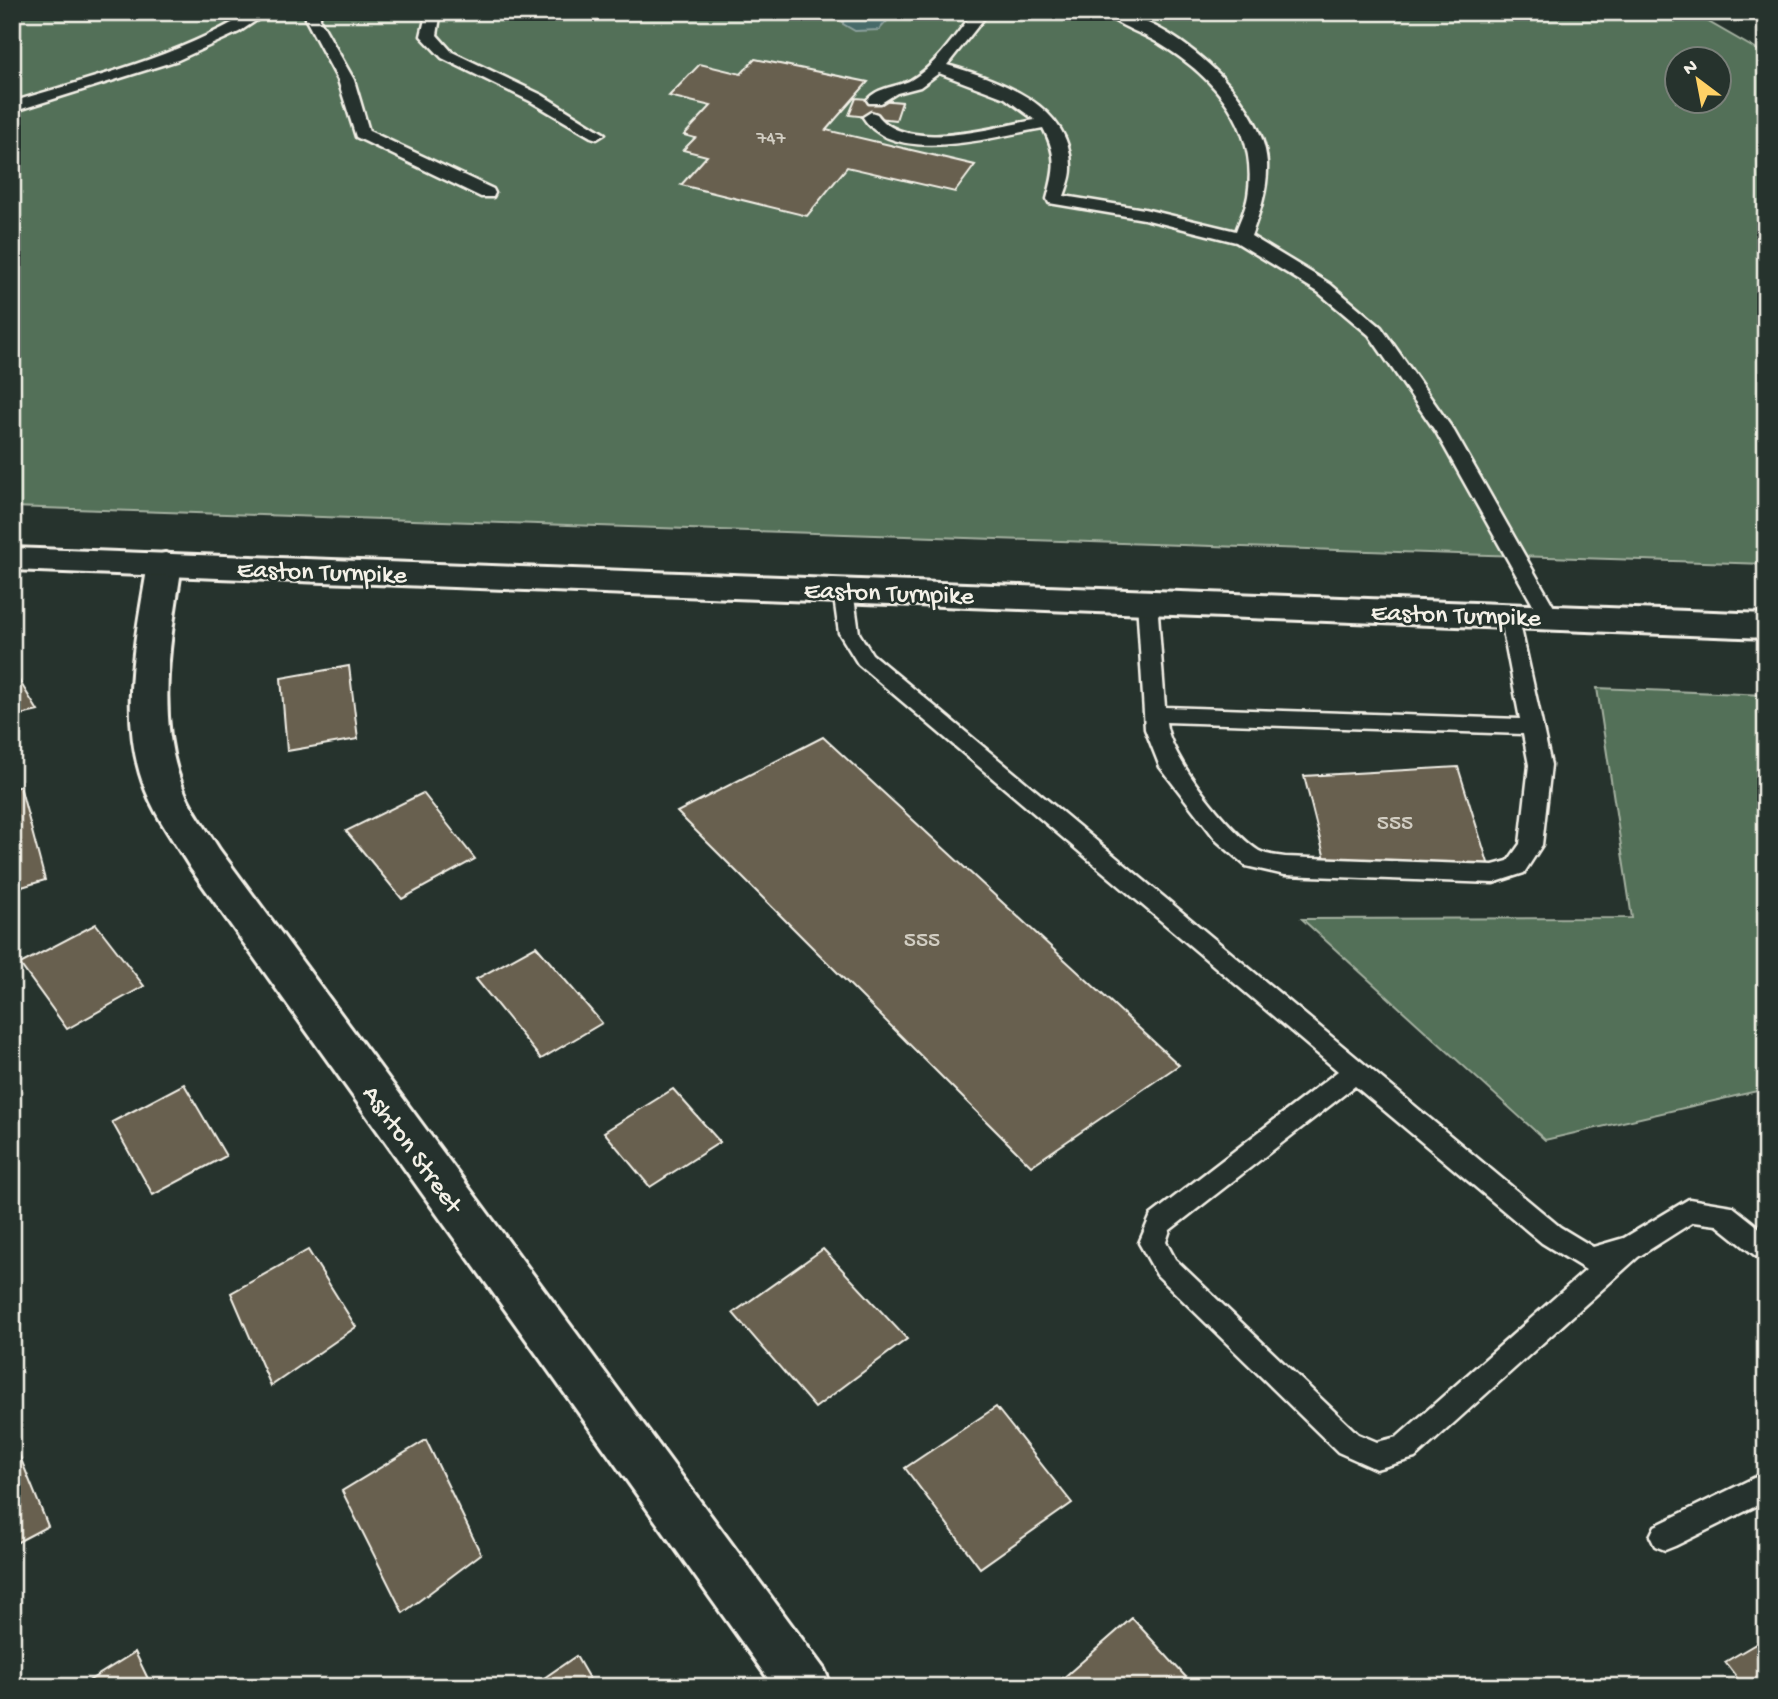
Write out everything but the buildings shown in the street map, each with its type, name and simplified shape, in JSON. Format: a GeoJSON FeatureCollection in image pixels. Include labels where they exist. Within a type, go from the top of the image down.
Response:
{"type":"FeatureCollection","features":[{"type":"Feature","properties":{"kind":"main road","name":"Easton Turnpike"},"geometry":{"type":"LineString","coordinates":[[12,559],[1766,626]]}},
{"type":"Feature","properties":{"kind":"main road","name":"Ashton Street"},"geometry":{"type":"LineString","coordinates":[[165,564],[152,650],[148,720],[164,789],[205,859],[806,1687]]}},
{"type":"Feature","properties":{"kind":"lane"},"geometry":{"type":"LineString","coordinates":[[12,107],[150,64],[220,36],[262,12]]}},
{"type":"Feature","properties":{"kind":"lane"},"geometry":{"type":"LineString","coordinates":[[313,12],[313,20],[346,79],[362,134],[487,193]]}},
{"type":"Feature","properties":{"kind":"lane"},"geometry":{"type":"LineString","coordinates":[[421,12],[433,17],[429,36],[447,55],[536,98],[597,134]]}},
{"type":"Feature","properties":{"kind":"lane"},"geometry":{"type":"LineString","coordinates":[[875,100],[891,90],[915,84],[937,67],[982,12]]}},
{"type":"Feature","properties":{"kind":"lane"},"geometry":{"type":"LineString","coordinates":[[1111,12],[1157,34],[1202,65],[1237,103],[1257,146],[1261,169],[1253,215],[1242,238]]}},
{"type":"Feature","properties":{"kind":"lane"},"geometry":{"type":"LineString","coordinates":[[937,67],[978,79],[1013,94],[1047,122],[1057,137],[1065,168],[1055,199],[1144,214],[1242,238],[1324,288],[1375,331],[1445,431],[1549,617]]}},
{"type":"Feature","properties":{"kind":"lane"},"geometry":{"type":"LineString","coordinates":[[871,117],[879,128],[889,134],[917,141],[946,139],[1047,122]]}},
{"type":"Feature","properties":{"kind":"lane"},"geometry":{"type":"LineString","coordinates":[[843,590],[849,633],[865,660],[1551,1235],[1590,1260],[1632,1247]]}},
{"type":"Feature","properties":{"kind":"lane"},"geometry":{"type":"LineString","coordinates":[[1147,601],[1156,729],[1171,767],[1225,835],[1254,860],[1285,866],[1493,874],[1516,867],[1531,845],[1540,765],[1510,615]]}},
{"type":"Feature","properties":{"kind":"lane"},"geometry":{"type":"LineString","coordinates":[[1157,714],[1532,727]]}},
{"type":"Feature","properties":{"kind":"lane"},"geometry":{"type":"LineString","coordinates":[[1356,1071],[1160,1223],[1152,1244],[1166,1267],[1348,1443],[1376,1456],[1405,1449],[1632,1247],[1689,1210],[1723,1214],[1766,1249]]}},
{"type":"Feature","properties":{"kind":"lane"},"geometry":{"type":"LineString","coordinates":[[1665,1536],[1766,1486]]}},
{"type":"Feature","properties":{"kind":"green space"},"geometry":{"type":"Polygon","coordinates":[[[12,12],[1691,12],[1766,55],[1766,564],[12,507],[12,12]]]}},
{"type":"Feature","properties":{"kind":"green space"},"geometry":{"type":"Polygon","coordinates":[[[1597,688],[1766,695],[1766,1089],[1545,1140],[1302,919],[1632,918],[1597,688]]]}},
{"type":"Feature","properties":{"kind":"water"},"geometry":{"type":"Polygon","coordinates":[[[844,12],[877,12],[887,21],[879,30],[855,31],[843,24],[844,12]]]}}]}
